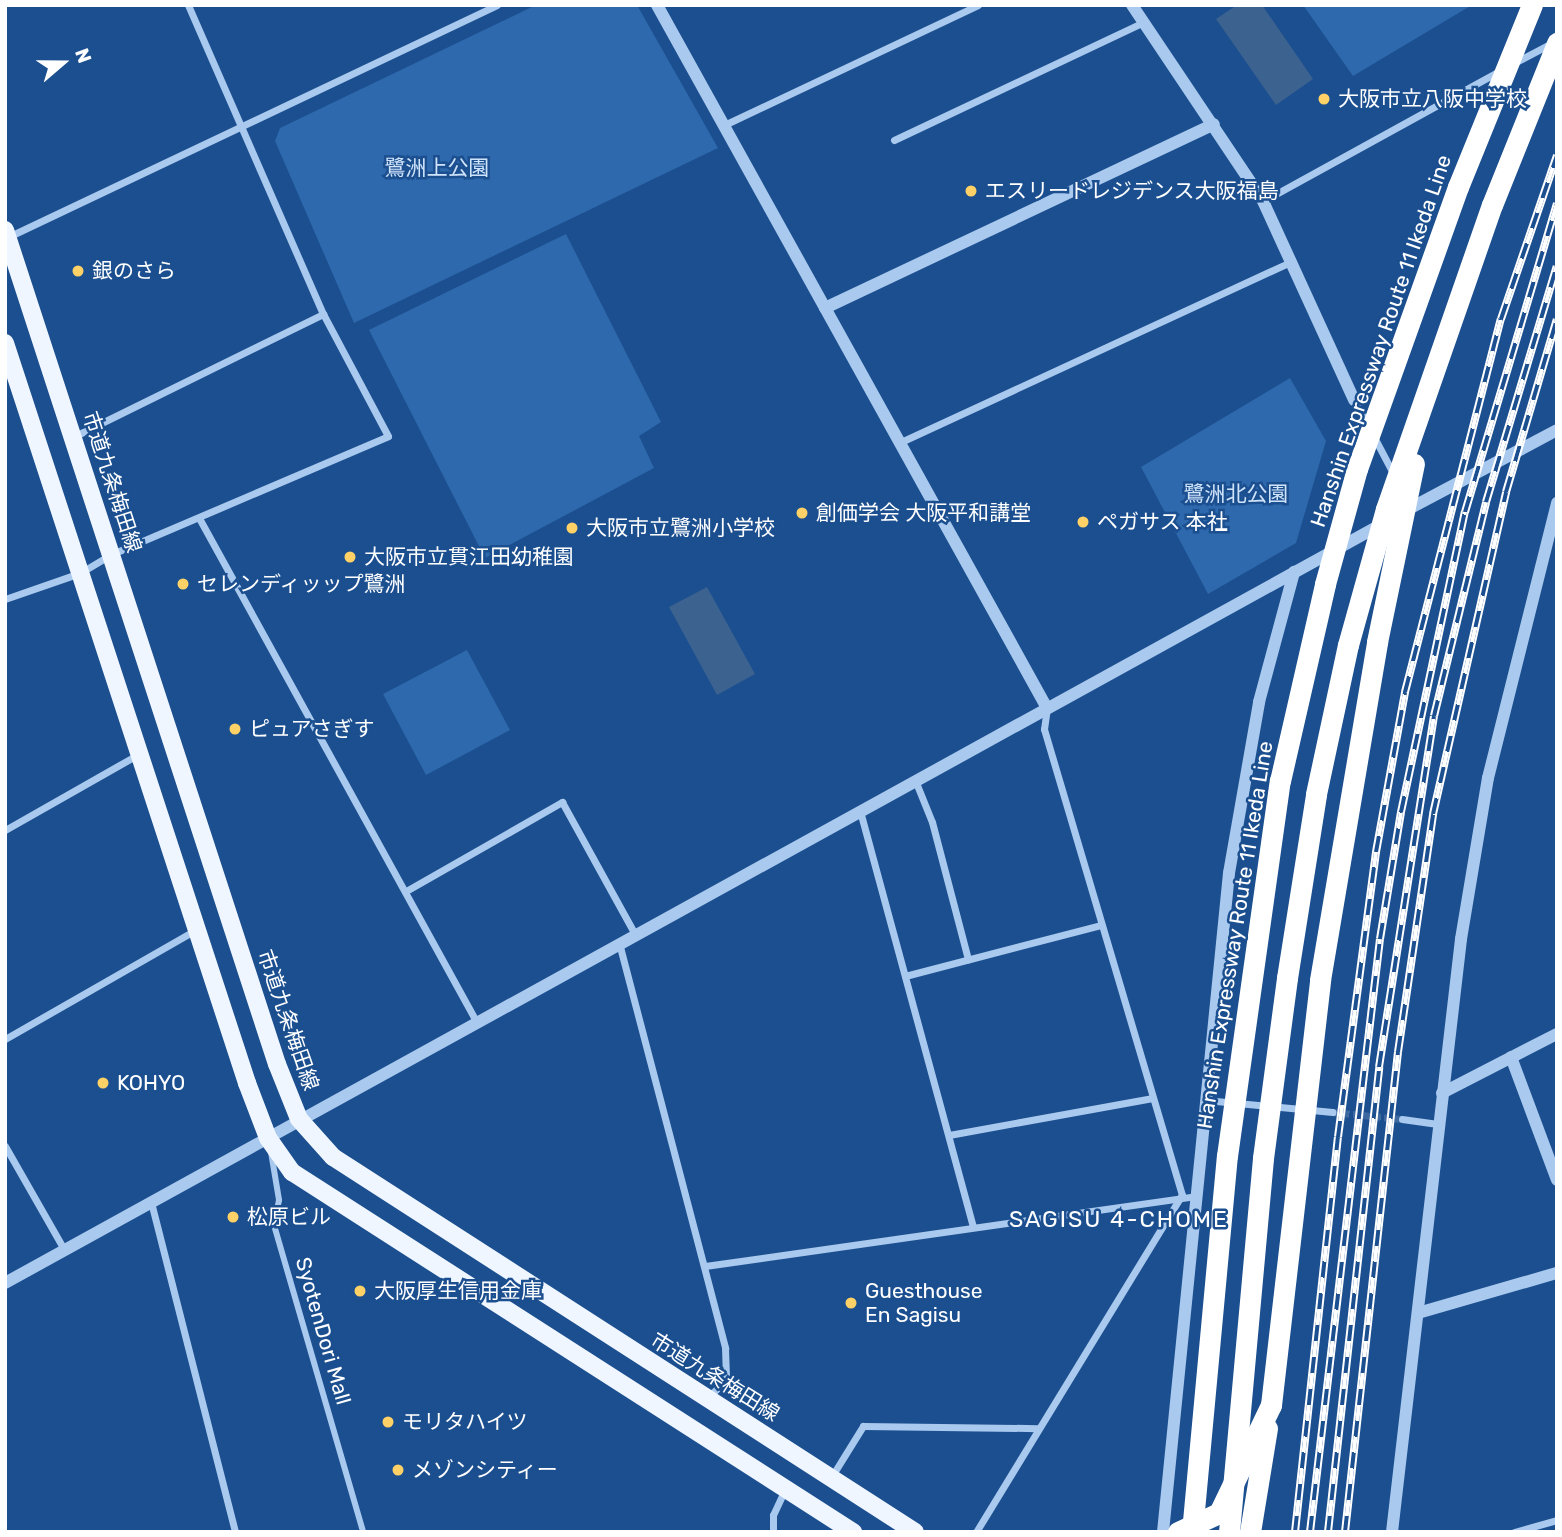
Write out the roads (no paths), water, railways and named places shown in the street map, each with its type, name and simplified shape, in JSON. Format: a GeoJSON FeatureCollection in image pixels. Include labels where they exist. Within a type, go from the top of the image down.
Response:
{"type":"FeatureCollection","features":[{"type":"Feature","properties":{"kind":"highway","name":"Hanshin Expressway Route 11 Ikeda Line"},"geometry":{"type":"LineString","coordinates":[[1192,1532],[1227,1156],[1280,781],[1325,584],[1357,469],[1458,187],[1532,5]]}},
{"type":"Feature","properties":{"kind":"highway"},"geometry":{"type":"LineString","coordinates":[[1229,1532],[1263,1158],[1316,794],[1348,645],[1386,509],[1492,205],[1557,42]]}},
{"type":"Feature","properties":{"kind":"highway"},"geometry":{"type":"LineString","coordinates":[[1250,1532],[1271,1405],[1320,980],[1347,803],[1433,377]]}},
{"type":"Feature","properties":{"kind":"highway"},"geometry":{"type":"LineString","coordinates":[[1178,1532],[1219,1513],[1271,1405]]}},
{"type":"Feature","properties":{"kind":"main road","name":"市道九条梅田線"},"geometry":{"type":"LineString","coordinates":[[6,236],[299,1119],[333,1157],[705,1399],[832,1476],[915,1532]]}},
{"type":"Feature","properties":{"kind":"main road"},"geometry":{"type":"LineString","coordinates":[[5,343],[195,930],[268,1138],[292,1172],[318,1192],[853,1532]]}},
{"type":"Feature","properties":{"kind":"street"},"geometry":{"type":"LineString","coordinates":[[5,599],[80,573],[111,554],[388,436],[323,314],[188,5]]}},
{"type":"Feature","properties":{"kind":"street"},"geometry":{"type":"LineString","coordinates":[[6,236],[497,5]]}},
{"type":"Feature","properties":{"kind":"street"},"geometry":{"type":"LineString","coordinates":[[657,5],[825,308],[903,441],[1047,708],[1044,729],[1153,1098],[1188,1196]]}},
{"type":"Feature","properties":{"kind":"street"},"geometry":{"type":"LineString","coordinates":[[722,125],[978,5]]}},
{"type":"Feature","properties":{"kind":"street"},"geometry":{"type":"LineString","coordinates":[[1132,5],[1263,201],[1354,400],[1411,508]]}},
{"type":"Feature","properties":{"kind":"street"},"geometry":{"type":"LineString","coordinates":[[894,140],[1144,22]]}},
{"type":"Feature","properties":{"kind":"street"},"geometry":{"type":"LineString","coordinates":[[1263,201],[1557,42]]}},
{"type":"Feature","properties":{"kind":"street"},"geometry":{"type":"LineString","coordinates":[[825,308],[1214,124]]}},
{"type":"Feature","properties":{"kind":"street"},"geometry":{"type":"LineString","coordinates":[[903,441],[1292,261]]}},
{"type":"Feature","properties":{"kind":"street"},"geometry":{"type":"LineString","coordinates":[[73,437],[323,314]]}},
{"type":"Feature","properties":{"kind":"street"},"geometry":{"type":"LineString","coordinates":[[5,1283],[152,1206],[299,1119],[476,1021],[1557,430]]}},
{"type":"Feature","properties":{"kind":"street"},"geometry":{"type":"LineString","coordinates":[[1392,1532],[1461,939],[1488,778],[1555,522],[1557,503]]}},
{"type":"Feature","properties":{"kind":"street"},"geometry":{"type":"LineString","coordinates":[[200,518],[476,1021]]}},
{"type":"Feature","properties":{"kind":"street"},"geometry":{"type":"LineString","coordinates":[[1163,1532],[1188,1196],[1204,1100],[1231,860],[1259,702],[1294,572]]}},
{"type":"Feature","properties":{"kind":"street"},"geometry":{"type":"LineString","coordinates":[[5,830],[140,754]]}},
{"type":"Feature","properties":{"kind":"street"},"geometry":{"type":"LineString","coordinates":[[915,780],[932,822],[968,959]]}},
{"type":"Feature","properties":{"kind":"street"},"geometry":{"type":"LineString","coordinates":[[406,891],[562,802],[635,934]]}},
{"type":"Feature","properties":{"kind":"street"},"geometry":{"type":"LineString","coordinates":[[860,811],[973,1226]]}},
{"type":"Feature","properties":{"kind":"street"},"geometry":{"type":"LineString","coordinates":[[905,975],[1101,925]]}},
{"type":"Feature","properties":{"kind":"street"},"geometry":{"type":"LineString","coordinates":[[5,1039],[195,930]]}},
{"type":"Feature","properties":{"kind":"street"},"geometry":{"type":"LineString","coordinates":[[618,943],[725,1348],[726,1381],[705,1399]]}},
{"type":"Feature","properties":{"kind":"street"},"geometry":{"type":"LineString","coordinates":[[1442,1093],[1557,1034]]}},
{"type":"Feature","properties":{"kind":"street"},"geometry":{"type":"LineString","coordinates":[[1511,1056],[1557,1180]]}},
{"type":"Feature","properties":{"kind":"street"},"geometry":{"type":"LineString","coordinates":[[949,1135],[1153,1098]]}},
{"type":"Feature","properties":{"kind":"street"},"geometry":{"type":"LineString","coordinates":[[1204,1100],[1332,1112]]}},
{"type":"Feature","properties":{"kind":"street"},"geometry":{"type":"LineString","coordinates":[[1402,1119],[1438,1124]]}},
{"type":"Feature","properties":{"kind":"street","name":"SyotenDori Mall"},"geometry":{"type":"LineString","coordinates":[[268,1138],[279,1200],[274,1225],[362,1532]]}},
{"type":"Feature","properties":{"kind":"street"},"geometry":{"type":"LineString","coordinates":[[5,1146],[65,1251]]}},
{"type":"Feature","properties":{"kind":"street"},"geometry":{"type":"LineString","coordinates":[[705,1266],[1188,1196]]}},
{"type":"Feature","properties":{"kind":"street"},"geometry":{"type":"LineString","coordinates":[[976,1532],[1037,1428],[1188,1196]]}},
{"type":"Feature","properties":{"kind":"street"},"geometry":{"type":"LineString","coordinates":[[152,1206],[235,1532]]}},
{"type":"Feature","properties":{"kind":"street"},"geometry":{"type":"LineString","coordinates":[[1418,1313],[1557,1273]]}},
{"type":"Feature","properties":{"kind":"street"},"geometry":{"type":"LineString","coordinates":[[832,1476],[863,1426],[1037,1428]]}},
{"type":"Feature","properties":{"kind":"street"},"geometry":{"type":"LineString","coordinates":[[773,1532],[773,1515],[785,1489]]}},
{"type":"Feature","properties":{"kind":"street"},"geometry":{"type":"LineString","coordinates":[[1514,1532],[1557,1520]]}},
{"type":"Feature","properties":{"kind":"tunnel"},"geometry":{"type":"LineString","coordinates":[[1332,1112],[1402,1119]]}},
{"type":"Feature","properties":{"kind":"railway"},"geometry":{"type":"LineString","coordinates":[[1295,1532],[1338,1137],[1376,852],[1405,692],[1501,319],[1557,155]]}},
{"type":"Feature","properties":{"kind":"railway"},"geometry":{"type":"LineString","coordinates":[[1310,1532],[1380,939],[1401,812],[1465,512],[1557,203]]}},
{"type":"Feature","properties":{"kind":"railway"},"geometry":{"type":"LineString","coordinates":[[1328,1532],[1379,1067],[1434,716],[1486,502],[1557,266]]}},
{"type":"Feature","properties":{"kind":"railway"},"geometry":{"type":"LineString","coordinates":[[1345,1532],[1398,1052],[1433,814],[1506,492],[1557,319]]}},
{"type":"Feature","properties":{"kind":"place","name":"大阪市立八阪中学校"},"geometry":{"type":"Point","coordinates":[1324,99]}},
{"type":"Feature","properties":{"kind":"place","name":"エスリードレジデンス大阪福島"},"geometry":{"type":"Point","coordinates":[971,191]}},
{"type":"Feature","properties":{"kind":"place","name":"銀のさら"},"geometry":{"type":"Point","coordinates":[78,271]}},
{"type":"Feature","properties":{"kind":"place","name":"創価学会 大阪平和講堂"},"geometry":{"type":"Point","coordinates":[802,513]}},
{"type":"Feature","properties":{"kind":"place","name":"ペガサス 本社"},"geometry":{"type":"Point","coordinates":[1083,522]}},
{"type":"Feature","properties":{"kind":"place","name":"大阪市立鷺洲小学校"},"geometry":{"type":"Point","coordinates":[572,528]}},
{"type":"Feature","properties":{"kind":"place","name":"大阪市立貫江田幼稚園"},"geometry":{"type":"Point","coordinates":[350,557]}},
{"type":"Feature","properties":{"kind":"place","name":"セレンディッップ鷺洲"},"geometry":{"type":"Point","coordinates":[183,584]}},
{"type":"Feature","properties":{"kind":"place","name":"ピュアさぎす"},"geometry":{"type":"Point","coordinates":[235,729]}},
{"type":"Feature","properties":{"kind":"place","name":"KOHYO"},"geometry":{"type":"Point","coordinates":[103,1083]}},
{"type":"Feature","properties":{"kind":"place","name":"松原ビル"},"geometry":{"type":"Point","coordinates":[233,1217]}},
{"type":"Feature","properties":{"kind":"place","name":"大阪厚生信用金庫"},"geometry":{"type":"Point","coordinates":[360,1291]}},
{"type":"Feature","properties":{"kind":"place","name":"Guesthouse En Sagisu"},"geometry":{"type":"Point","coordinates":[851,1303]}},
{"type":"Feature","properties":{"kind":"place","name":"モリタハイツ"},"geometry":{"type":"Point","coordinates":[388,1422]}},
{"type":"Feature","properties":{"kind":"place","name":"メゾンシティー"},"geometry":{"type":"Point","coordinates":[398,1470]}},
{"type":"Feature","properties":{"kind":"district","name":"SAGISU 4-CHOME"},"geometry":{"type":"Point","coordinates":[1119,1219]}},
{"type":"Feature","properties":{"kind":"park label","name":"鷺洲上公園"},"geometry":{"type":"Point","coordinates":[437,168]}},
{"type":"Feature","properties":{"kind":"park label","name":"鷺洲北公園"},"geometry":{"type":"Point","coordinates":[1236,494]}}]}
